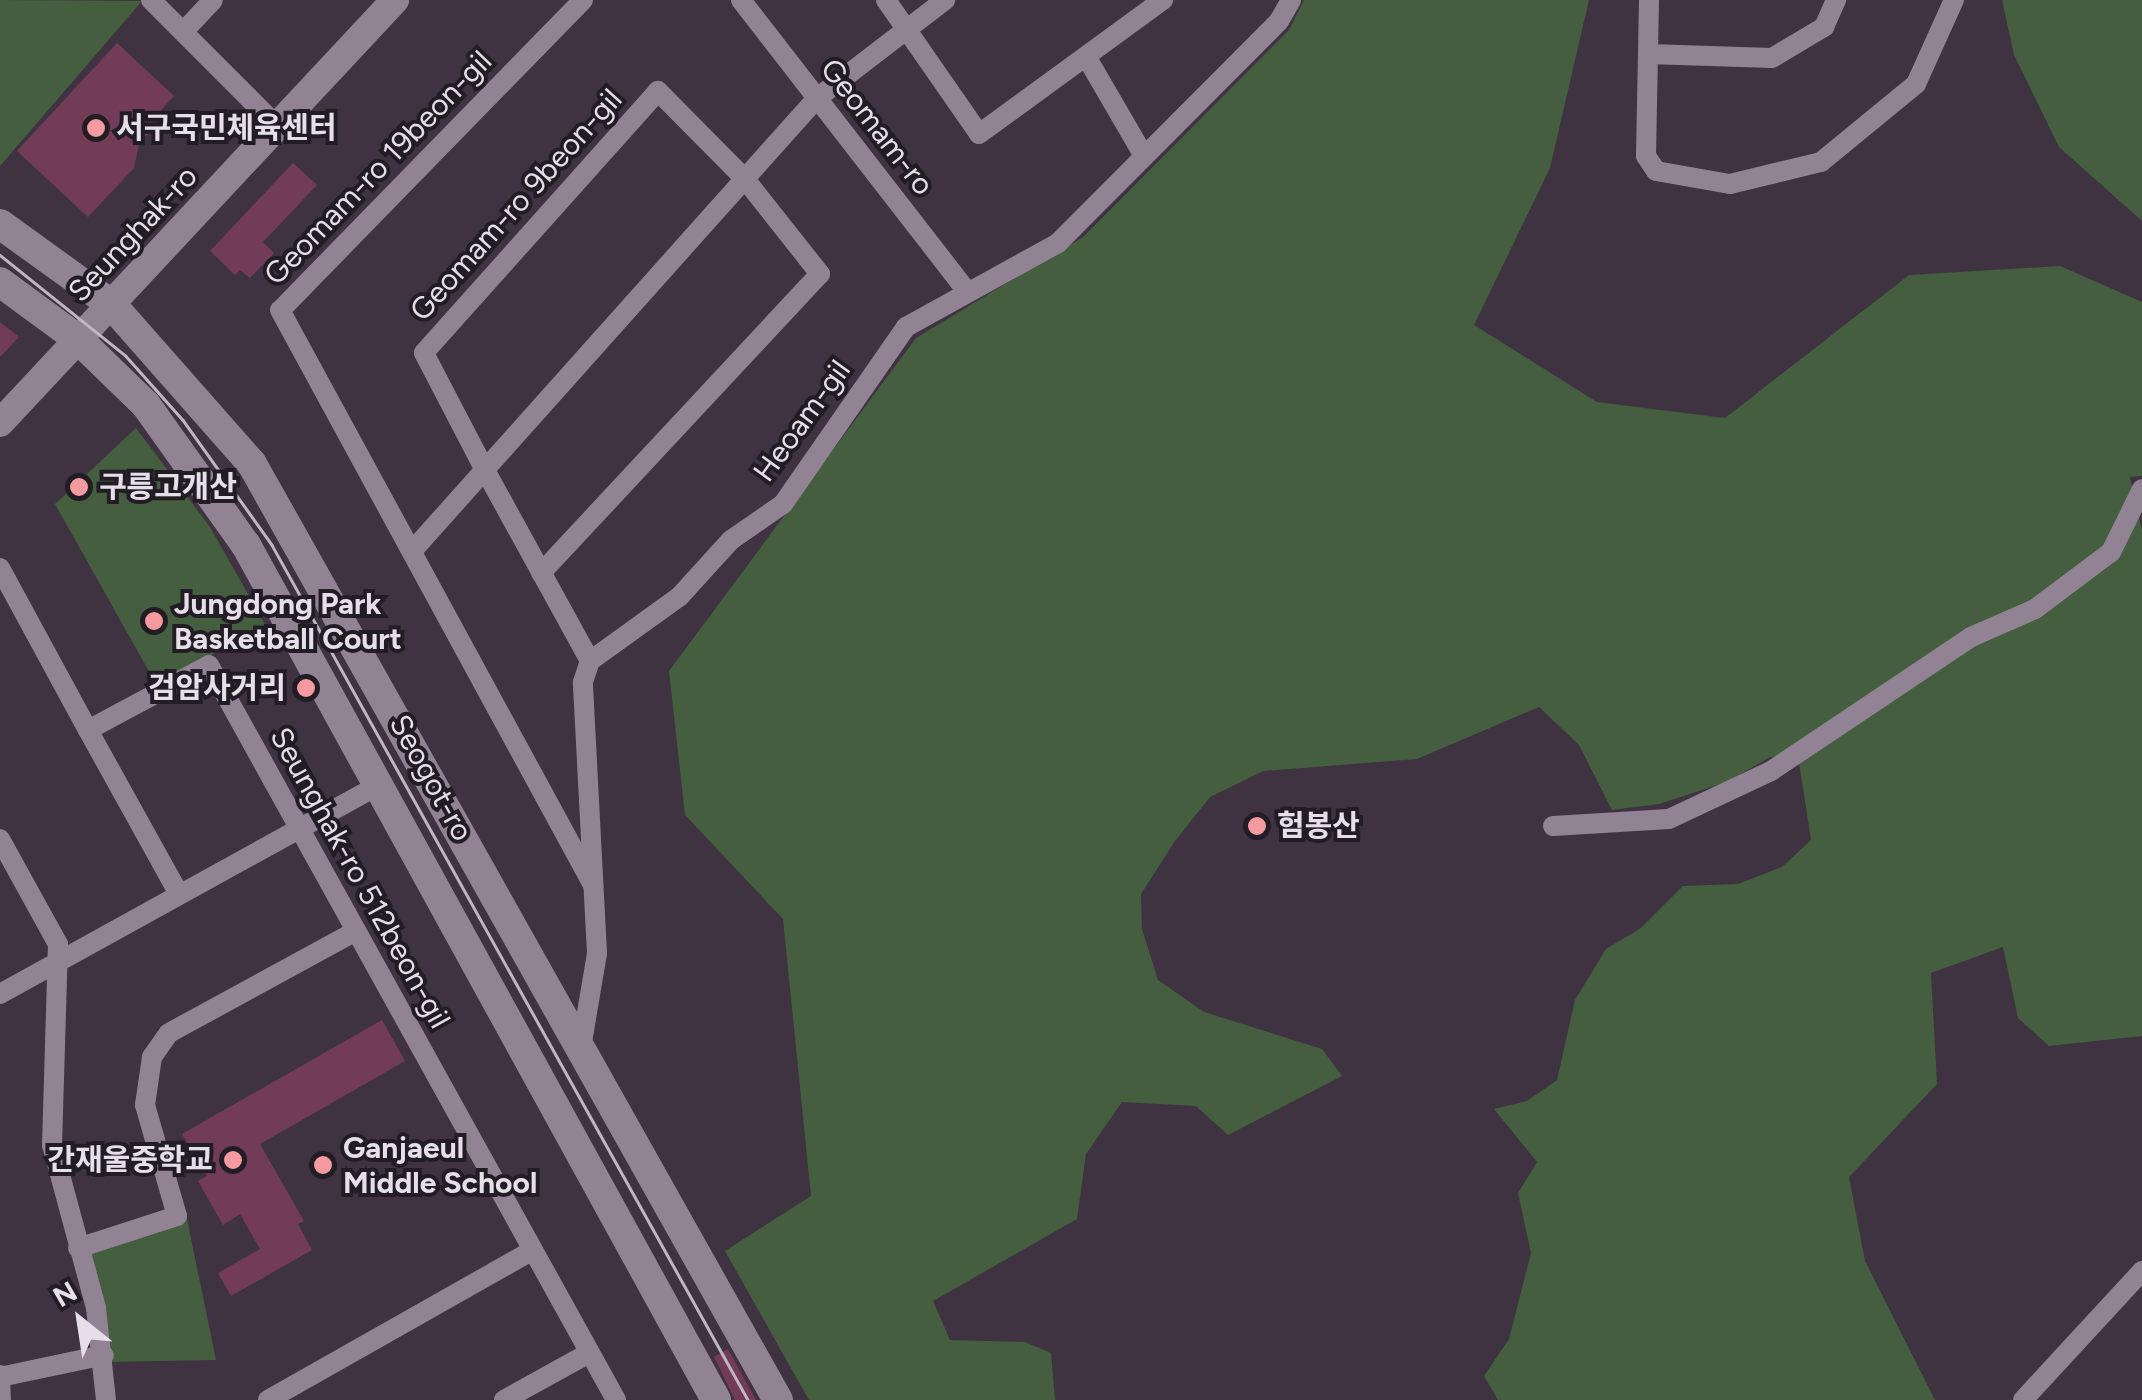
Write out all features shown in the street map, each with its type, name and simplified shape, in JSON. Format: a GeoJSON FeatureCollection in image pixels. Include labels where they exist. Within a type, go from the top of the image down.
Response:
{"type":"FeatureCollection","features":[{"type":"Feature","properties":{"kind":"main road","name":"Seogot-ro"},"geometry":{"type":"LineString","coordinates":[[0,224],[96,321],[252,464],[778,1400]]}},
{"type":"Feature","properties":{"kind":"main road","name":"Seogot-ro"},"geometry":{"type":"LineString","coordinates":[[0,282],[96,321],[191,408],[259,501],[756,1400]]}},
{"type":"Feature","properties":{"kind":"main road","name":"Seogot-ro"},"geometry":{"type":"LineString","coordinates":[[96,321],[146,405],[192,462],[246,545],[716,1400]]}},
{"type":"Feature","properties":{"kind":"street"},"geometry":{"type":"LineString","coordinates":[[151,0],[278,127]]}},
{"type":"Feature","properties":{"kind":"street"},"geometry":{"type":"LineString","coordinates":[[184,31],[212,0]]}},
{"type":"Feature","properties":{"kind":"street","name":"Seunghak-ro"},"geometry":{"type":"LineString","coordinates":[[0,423],[394,0]]}},
{"type":"Feature","properties":{"kind":"street","name":"Geomam-ro 19beon-gil"},"geometry":{"type":"LineString","coordinates":[[414,548],[280,310],[583,0]]}},
{"type":"Feature","properties":{"kind":"street","name":"Geomam-ro"},"geometry":{"type":"LineString","coordinates":[[741,0],[967,291]]}},
{"type":"Feature","properties":{"kind":"street"},"geometry":{"type":"LineString","coordinates":[[886,0],[979,134],[1163,0]]}},
{"type":"Feature","properties":{"kind":"street"},"geometry":{"type":"LineString","coordinates":[[598,894],[414,548],[816,99],[903,26],[945,0]]}},
{"type":"Feature","properties":{"kind":"street","name":"Heoam-gil"},"geometry":{"type":"LineString","coordinates":[[590,661],[680,596],[731,540],[783,504],[906,327],[1058,242],[1280,21],[1291,0]]}},
{"type":"Feature","properties":{"kind":"street"},"geometry":{"type":"LineString","coordinates":[[1649,0],[1646,156],[1656,170],[1730,184],[1821,162],[1916,84],[1954,0]]}},
{"type":"Feature","properties":{"kind":"street"},"geometry":{"type":"LineString","coordinates":[[1648,54],[1772,58],[1824,27],[1836,0]]}},
{"type":"Feature","properties":{"kind":"street"},"geometry":{"type":"LineString","coordinates":[[1087,58],[1144,156]]}},
{"type":"Feature","properties":{"kind":"street","name":"Geomam-ro 9beon-gil"},"geometry":{"type":"LineString","coordinates":[[484,470],[424,353],[658,91],[744,179],[820,274],[542,573]]}},
{"type":"Feature","properties":{"kind":"street"},"geometry":{"type":"LineString","coordinates":[[484,470],[590,661],[583,682],[598,894],[597,952],[581,1048]]}},
{"type":"Feature","properties":{"kind":"street"},"geometry":{"type":"LineString","coordinates":[[1553,826],[1669,819],[1771,771],[1971,637],[2035,609],[2111,552],[2142,489]]}},
{"type":"Feature","properties":{"kind":"street"},"geometry":{"type":"LineString","coordinates":[[0,568],[180,894]]}},
{"type":"Feature","properties":{"kind":"street","name":"Seunghak-ro 512beon-gil"},"geometry":{"type":"LineString","coordinates":[[88,730],[208,665],[530,1252],[616,1400]]}},
{"type":"Feature","properties":{"kind":"street"},"geometry":{"type":"LineString","coordinates":[[0,994],[378,785]]}},
{"type":"Feature","properties":{"kind":"street"},"geometry":{"type":"LineString","coordinates":[[0,839],[58,944],[52,1145],[104,1356],[106,1400]]}},
{"type":"Feature","properties":{"kind":"street"},"geometry":{"type":"LineString","coordinates":[[78,1248],[177,1216],[145,1105],[148,1068],[169,1033],[356,931]]}},
{"type":"Feature","properties":{"kind":"street"},"geometry":{"type":"LineString","coordinates":[[268,1400],[530,1252]]}},
{"type":"Feature","properties":{"kind":"street"},"geometry":{"type":"LineString","coordinates":[[2022,1400],[2142,1271]]}},
{"type":"Feature","properties":{"kind":"street"},"geometry":{"type":"LineString","coordinates":[[504,1400],[589,1352]]}},
{"type":"Feature","properties":{"kind":"street"},"geometry":{"type":"LineString","coordinates":[[1,1400],[0,1376],[104,1356]]}},
{"type":"Feature","properties":{"kind":"green space"},"geometry":{"type":"Polygon","coordinates":[[[0,0],[142,1],[0,166],[0,0]]]}},
{"type":"Feature","properties":{"kind":"green space"},"geometry":{"type":"Polygon","coordinates":[[[1304,0],[1589,0],[1550,168],[1474,325],[1597,402],[1725,418],[1909,275],[2060,266],[2142,302],[2142,476],[2130,477],[2142,530],[2142,1036],[2049,1046],[2018,1018],[2003,947],[1931,973],[1937,1084],[1849,1177],[1865,1261],[1935,1400],[1498,1400],[1484,1376],[1509,1339],[1531,1253],[1518,1193],[1537,1162],[1494,1109],[1527,1101],[1557,1080],[1575,1000],[1606,949],[1641,928],[1683,886],[1738,884],[1782,867],[1811,840],[1798,756],[1770,757],[1727,782],[1659,804],[1612,810],[1579,745],[1539,707],[1417,759],[1263,771],[1210,797],[1175,841],[1141,894],[1142,929],[1158,980],[1204,1012],[1322,1049],[1342,1076],[1228,1135],[1196,1106],[1122,1102],[1086,1154],[1077,1219],[933,1301],[950,1340],[1025,1342],[1051,1353],[1055,1400],[809,1400],[725,1251],[811,1196],[783,919],[685,815],[669,671],[916,338],[1083,237],[1289,30],[1304,0]]]}},
{"type":"Feature","properties":{"kind":"green space"},"geometry":{"type":"Polygon","coordinates":[[[2002,0],[2142,0],[2142,221],[2059,147],[2014,55],[2002,0]]]}},
{"type":"Feature","properties":{"kind":"green space"},"geometry":{"type":"Polygon","coordinates":[[[136,428],[210,527],[266,626],[156,684],[55,504],[136,428]]]}},
{"type":"Feature","properties":{"kind":"green space"},"geometry":{"type":"Polygon","coordinates":[[[186,1214],[216,1360],[107,1362],[80,1249],[186,1214]]]}},
{"type":"Feature","properties":{"kind":"building","name":"서구국민체육센터"},"geometry":{"type":"Polygon","coordinates":[[[117,43],[174,96],[152,120],[153,131],[140,140],[134,168],[88,217],[17,151],[117,43]]]}},
{"type":"Feature","properties":{"kind":"building"},"geometry":{"type":"Polygon","coordinates":[[[293,163],[317,185],[263,242],[274,253],[250,278],[240,270],[235,275],[210,251],[293,163]]]}},
{"type":"Feature","properties":{"kind":"building"},"geometry":{"type":"Polygon","coordinates":[[[0,322],[19,337],[0,357],[0,322]]]}},
{"type":"Feature","properties":{"kind":"building","name":"간재울중학교"},"geometry":{"type":"Polygon","coordinates":[[[382,1020],[405,1061],[260,1144],[304,1221],[298,1224],[312,1250],[231,1296],[218,1273],[260,1249],[240,1214],[223,1225],[198,1181],[207,1176],[182,1134],[382,1020]]]}},
{"type":"Feature","properties":{"kind":"building"},"geometry":{"type":"Polygon","coordinates":[[[728,1349],[756,1400],[735,1400],[714,1357],[728,1349]]]}},
{"type":"Feature","properties":{"kind":"tram line"},"geometry":{"type":"LineString","coordinates":[[0,255],[126,356],[183,420],[272,545],[748,1400]]}},
{"type":"Feature","properties":{"kind":"place","name":"서구국민체육센터"},"geometry":{"type":"Point","coordinates":[96,128]}},
{"type":"Feature","properties":{"kind":"place","name":"구릉고개산"},"geometry":{"type":"Point","coordinates":[79,487]}},
{"type":"Feature","properties":{"kind":"place","name":"Jungdong Park Basketball Court"},"geometry":{"type":"Point","coordinates":[154,621]}},
{"type":"Feature","properties":{"kind":"place","name":"검암사거리"},"geometry":{"type":"Point","coordinates":[306,688]}},
{"type":"Feature","properties":{"kind":"place","name":"험봉산"},"geometry":{"type":"Point","coordinates":[1257,826]}},
{"type":"Feature","properties":{"kind":"place","name":"간재울중학교"},"geometry":{"type":"Point","coordinates":[233,1160]}},
{"type":"Feature","properties":{"kind":"place","name":"Ganjaeul Middle School"},"geometry":{"type":"Point","coordinates":[323,1165]}}]}
